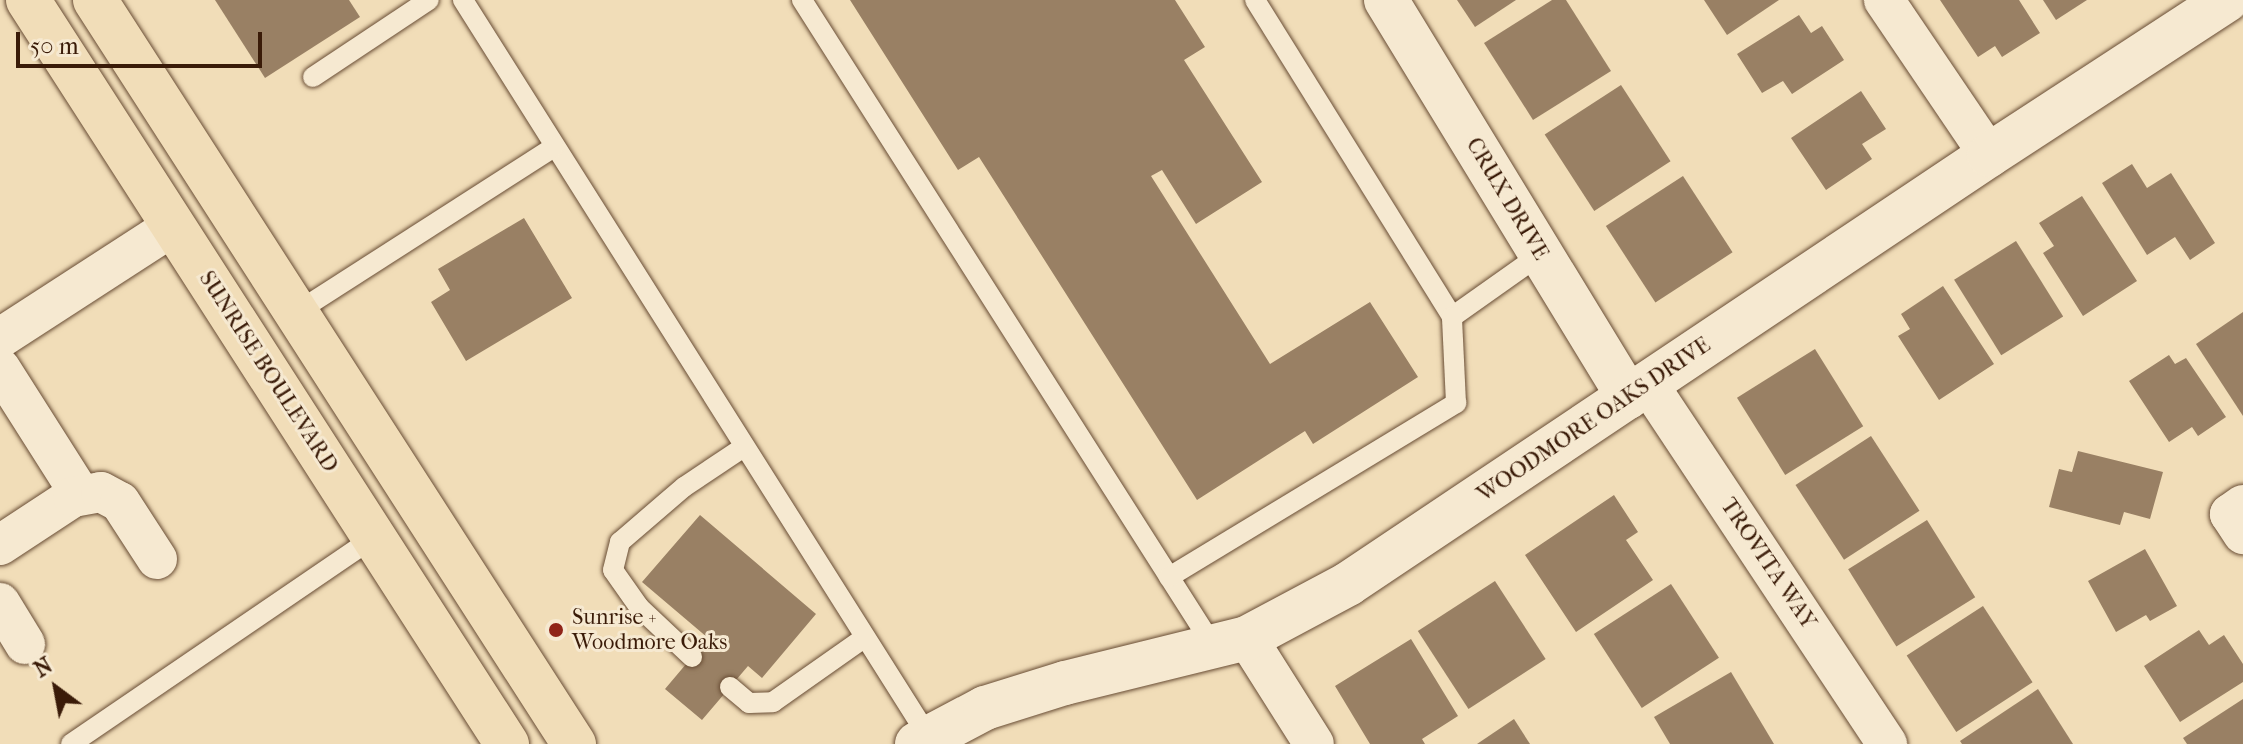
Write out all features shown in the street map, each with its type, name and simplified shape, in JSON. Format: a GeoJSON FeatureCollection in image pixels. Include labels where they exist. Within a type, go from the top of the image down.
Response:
{"type":"FeatureCollection","features":[{"type":"Feature","properties":{"kind":"main road","name":"SUNRISE BOULEVARD"},"geometry":{"type":"LineString","coordinates":[[28,0],[507,744]]}},
{"type":"Feature","properties":{"kind":"main road"},"geometry":{"type":"LineString","coordinates":[[95,0],[574,744]]}},
{"type":"Feature","properties":{"kind":"street","name":"CRUX DRIVE"},"geometry":{"type":"LineString","coordinates":[[1386,0],[1541,254],[1638,390]]}},
{"type":"Feature","properties":{"kind":"street"},"geometry":{"type":"LineString","coordinates":[[1884,0],[1989,155]]}},
{"type":"Feature","properties":{"kind":"street","name":"WOODMORE OAKS DRIVE"},"geometry":{"type":"LineString","coordinates":[[926,742],[985,708],[1065,683],[1230,642],[1348,584],[1989,155],[2227,0]]}},
{"type":"Feature","properties":{"kind":"street"},"geometry":{"type":"LineString","coordinates":[[0,338],[173,226]]}},
{"type":"Feature","properties":{"kind":"street"},"geometry":{"type":"LineString","coordinates":[[0,368],[80,494]]}},
{"type":"Feature","properties":{"kind":"street","name":"TROVITA WAY"},"geometry":{"type":"LineString","coordinates":[[1638,390],[1887,744]]}},
{"type":"Feature","properties":{"kind":"street"},"geometry":{"type":"LineString","coordinates":[[0,545],[80,494],[101,492],[120,502],[157,559]]}},
{"type":"Feature","properties":{"kind":"street"},"geometry":{"type":"LineString","coordinates":[[2243,505],[2230,514],[2243,534]]}},
{"type":"Feature","properties":{"kind":"street"},"geometry":{"type":"LineString","coordinates":[[0,603],[25,644]]}},
{"type":"Feature","properties":{"kind":"street"},"geometry":{"type":"LineString","coordinates":[[1230,642],[1314,744]]}},
{"type":"Feature","properties":{"kind":"lane"},"geometry":{"type":"LineString","coordinates":[[313,77],[429,0]]}},
{"type":"Feature","properties":{"kind":"lane"},"geometry":{"type":"LineString","coordinates":[[463,0],[864,638],[926,742]]}},
{"type":"Feature","properties":{"kind":"lane"},"geometry":{"type":"LineString","coordinates":[[802,0],[1169,577],[1230,642]]}},
{"type":"Feature","properties":{"kind":"lane"},"geometry":{"type":"LineString","coordinates":[[1169,577],[1456,403],[1452,317],[1255,0]]}},
{"type":"Feature","properties":{"kind":"lane"},"geometry":{"type":"LineString","coordinates":[[297,312],[554,147]]}},
{"type":"Feature","properties":{"kind":"lane"},"geometry":{"type":"LineString","coordinates":[[1452,317],[1541,254]]}},
{"type":"Feature","properties":{"kind":"lane"},"geometry":{"type":"LineString","coordinates":[[692,657],[639,607],[613,570],[620,542],[684,487],[744,447]]}},
{"type":"Feature","properties":{"kind":"lane"},"geometry":{"type":"LineString","coordinates":[[71,744],[95,737],[375,537]]}},
{"type":"Feature","properties":{"kind":"lane"},"geometry":{"type":"LineString","coordinates":[[730,687],[749,703],[773,702],[864,638]]}},
{"type":"Feature","properties":{"kind":"building"},"geometry":{"type":"Polygon","coordinates":[[[215,0],[349,0],[360,17],[265,78],[215,0]]]}},
{"type":"Feature","properties":{"kind":"building"},"geometry":{"type":"Polygon","coordinates":[[[850,0],[1175,0],[1205,47],[1184,60],[1262,182],[1196,224],[1162,170],[1151,176],[1270,364],[1370,302],[1418,377],[1313,444],[1305,431],[1197,500],[979,157],[958,170],[850,0]]]}},
{"type":"Feature","properties":{"kind":"building"},"geometry":{"type":"Polygon","coordinates":[[[1457,0],[1516,0],[1475,27],[1457,0]]]}},
{"type":"Feature","properties":{"kind":"building"},"geometry":{"type":"Polygon","coordinates":[[[1552,0],[1566,0],[1611,71],[1533,120],[1484,43],[1552,0]]]}},
{"type":"Feature","properties":{"kind":"building"},"geometry":{"type":"Polygon","coordinates":[[[1704,0],[1779,0],[1727,35],[1704,0]]]}},
{"type":"Feature","properties":{"kind":"building"},"geometry":{"type":"Polygon","coordinates":[[[1940,0],[2019,0],[2040,33],[2002,57],[1995,46],[1978,57],[1940,0]]]}},
{"type":"Feature","properties":{"kind":"building"},"geometry":{"type":"Polygon","coordinates":[[[2043,0],[2087,0],[2056,20],[2043,0]]]}},
{"type":"Feature","properties":{"kind":"building"},"geometry":{"type":"Polygon","coordinates":[[[1799,15],[1811,33],[1822,26],[1844,60],[1792,94],[1783,81],[1762,93],[1737,54],[1799,15]]]}},
{"type":"Feature","properties":{"kind":"building"},"geometry":{"type":"Polygon","coordinates":[[[1621,85],[1671,161],[1594,211],[1545,135],[1621,85]]]}},
{"type":"Feature","properties":{"kind":"building"},"geometry":{"type":"Polygon","coordinates":[[[1861,91],[1886,129],[1862,144],[1872,159],[1826,190],[1791,138],[1861,91]]]}},
{"type":"Feature","properties":{"kind":"building"},"geometry":{"type":"Polygon","coordinates":[[[2132,164],[2147,188],[2171,173],[2215,243],[2190,260],[2175,237],[2147,255],[2102,183],[2132,164]]]}},
{"type":"Feature","properties":{"kind":"building"},"geometry":{"type":"Polygon","coordinates":[[[1683,176],[1733,252],[1655,302],[1606,226],[1683,176]]]}},
{"type":"Feature","properties":{"kind":"building"},"geometry":{"type":"Polygon","coordinates":[[[2082,196],[2137,281],[2083,316],[2043,253],[2054,246],[2039,223],[2082,196]]]}},
{"type":"Feature","properties":{"kind":"building"},"geometry":{"type":"Polygon","coordinates":[[[524,218],[572,298],[466,361],[431,302],[450,290],[438,269],[524,218]]]}},
{"type":"Feature","properties":{"kind":"building"},"geometry":{"type":"Polygon","coordinates":[[[2016,241],[2063,316],[2001,355],[1954,280],[2016,241]]]}},
{"type":"Feature","properties":{"kind":"building"},"geometry":{"type":"Polygon","coordinates":[[[1943,286],[1994,364],[1939,400],[1898,336],[1910,329],[1901,314],[1943,286]]]}},
{"type":"Feature","properties":{"kind":"building"},"geometry":{"type":"Polygon","coordinates":[[[2243,312],[2243,416],[2196,344],[2243,312]]]}},
{"type":"Feature","properties":{"kind":"building"},"geometry":{"type":"Polygon","coordinates":[[[1815,349],[1863,426],[1785,475],[1737,398],[1815,349]]]}},
{"type":"Feature","properties":{"kind":"building"},"geometry":{"type":"Polygon","coordinates":[[[2169,355],[2175,364],[2186,358],[2226,417],[2198,436],[2192,427],[2169,442],[2129,381],[2169,355]]]}},
{"type":"Feature","properties":{"kind":"building"},"geometry":{"type":"Polygon","coordinates":[[[1871,436],[1919,511],[1844,560],[1796,485],[1871,436]]]}},
{"type":"Feature","properties":{"kind":"building"},"geometry":{"type":"Polygon","coordinates":[[[2078,451],[2163,472],[2150,519],[2124,512],[2120,525],[2049,507],[2059,469],[2072,472],[2078,451]]]}},
{"type":"Feature","properties":{"kind":"building"},"geometry":{"type":"Polygon","coordinates":[[[1614,495],[1638,532],[1626,540],[1653,580],[1576,632],[1525,555],[1614,495]]]}},
{"type":"Feature","properties":{"kind":"building"},"geometry":{"type":"Polygon","coordinates":[[[700,515],[816,614],[762,678],[748,666],[702,720],[665,689],[708,638],[642,582],[700,515]]]}},
{"type":"Feature","properties":{"kind":"building"},"geometry":{"type":"Polygon","coordinates":[[[1927,520],[1975,597],[1896,646],[1848,569],[1927,520]]]}},
{"type":"Feature","properties":{"kind":"building"},"geometry":{"type":"Polygon","coordinates":[[[2145,549],[2177,606],[2150,621],[2146,615],[2116,632],[2088,581],[2145,549]]]}},
{"type":"Feature","properties":{"kind":"building"},"geometry":{"type":"Polygon","coordinates":[[[1495,581],[1546,659],[1468,709],[1418,631],[1495,581]]]}},
{"type":"Feature","properties":{"kind":"building"},"geometry":{"type":"Polygon","coordinates":[[[1671,584],[1719,658],[1642,708],[1594,634],[1671,584]]]}},
{"type":"Feature","properties":{"kind":"building"},"geometry":{"type":"Polygon","coordinates":[[[1983,606],[2033,682],[1956,732],[1907,656],[1983,606]]]}},
{"type":"Feature","properties":{"kind":"building"},"geometry":{"type":"Polygon","coordinates":[[[2199,630],[2209,645],[2224,635],[2243,664],[2243,682],[2180,722],[2144,666],[2199,630]]]}},
{"type":"Feature","properties":{"kind":"building"},"geometry":{"type":"Polygon","coordinates":[[[1411,639],[1458,716],[1422,739],[1425,744],[1370,744],[1335,686],[1411,639]]]}},
{"type":"Feature","properties":{"kind":"building"},"geometry":{"type":"Polygon","coordinates":[[[1731,672],[1774,744],[1670,744],[1654,717],[1731,672]]]}},
{"type":"Feature","properties":{"kind":"building"},"geometry":{"type":"Polygon","coordinates":[[[2038,689],[2073,744],[1962,744],[1960,741],[2038,689]]]}},
{"type":"Feature","properties":{"kind":"building"},"geometry":{"type":"Polygon","coordinates":[[[2243,699],[2243,744],[2187,744],[2183,738],[2243,699]]]}},
{"type":"Feature","properties":{"kind":"building"},"geometry":{"type":"Polygon","coordinates":[[[1514,719],[1530,744],[1477,744],[1514,719]]]}},
{"type":"Feature","properties":{"kind":"place","name":"Sunrise + Woodmore Oaks"},"geometry":{"type":"Point","coordinates":[556,630]}}]}
